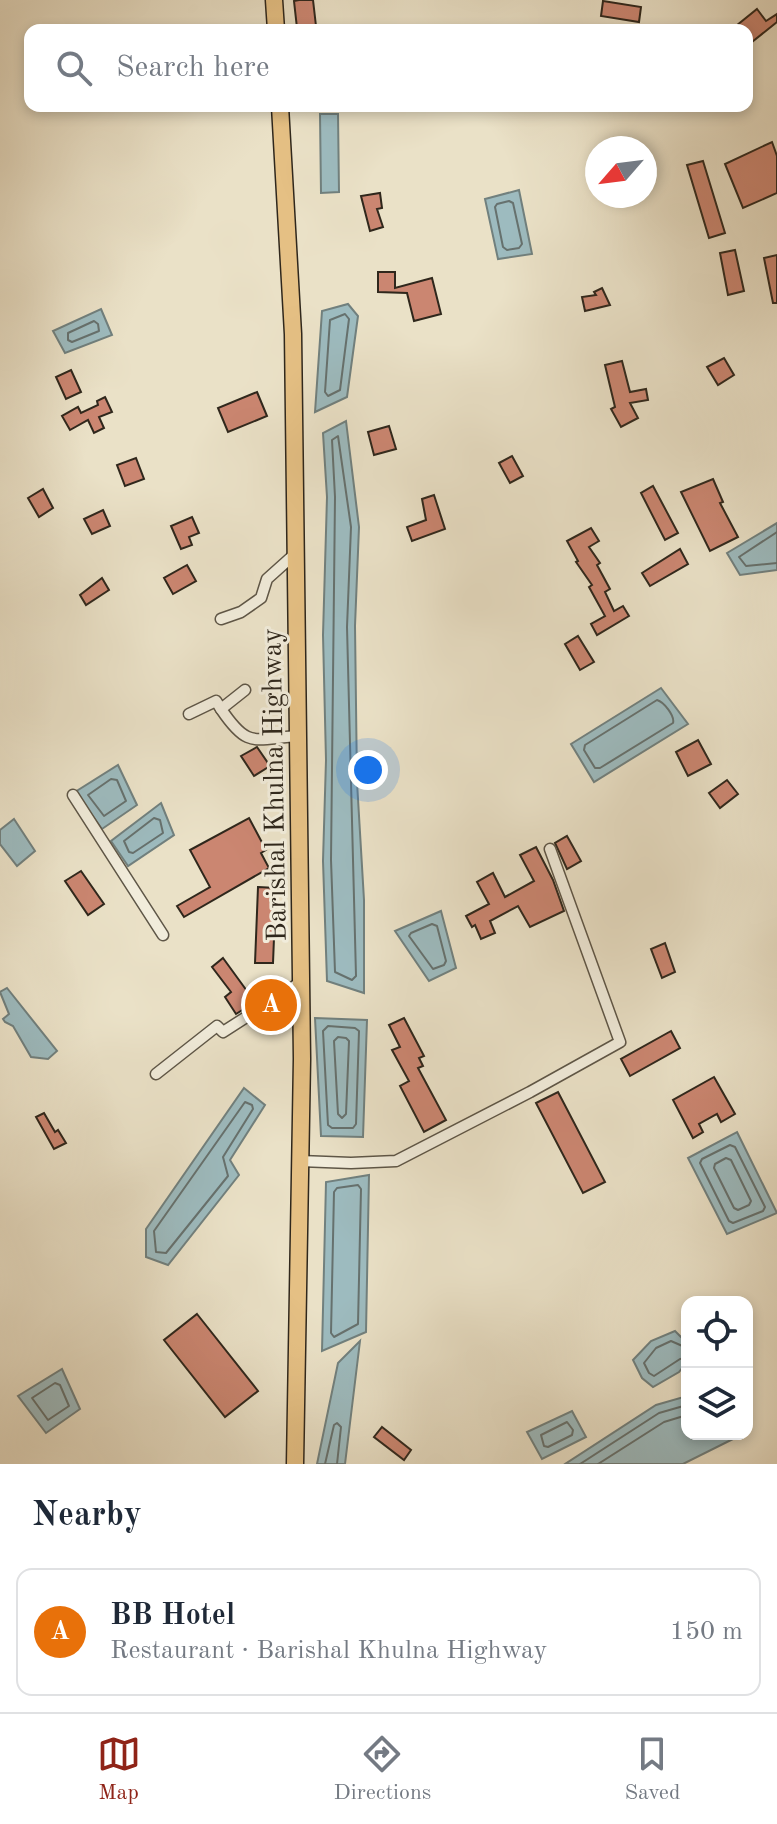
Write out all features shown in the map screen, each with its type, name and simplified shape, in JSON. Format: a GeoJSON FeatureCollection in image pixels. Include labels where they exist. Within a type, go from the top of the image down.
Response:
{"type":"FeatureCollection","features":[{"type":"Feature","properties":{"kind":"highway"},"geometry":{"type":"LineString","coordinates":[[274,0],[276,24]]}},
{"type":"Feature","properties":{"kind":"highway","name":"Barishal Khulna Highway"},"geometry":{"type":"LineString","coordinates":[[280,112],[293,334],[301,982],[295,1464]]}},
{"type":"Feature","properties":{"kind":"street"},"geometry":{"type":"LineString","coordinates":[[221,619],[241,612],[261,598],[267,579],[296,553]]}},
{"type":"Feature","properties":{"kind":"street"},"geometry":{"type":"LineString","coordinates":[[221,709],[245,690]]}},
{"type":"Feature","properties":{"kind":"street"},"geometry":{"type":"LineString","coordinates":[[189,714],[216,701],[237,732],[249,739],[298,736]]}},
{"type":"Feature","properties":{"kind":"street"},"geometry":{"type":"LineString","coordinates":[[73,795],[163,935]]}},
{"type":"Feature","properties":{"kind":"street"},"geometry":{"type":"LineString","coordinates":[[300,1161],[396,1161],[620,1042],[550,849]]}},
{"type":"Feature","properties":{"kind":"street"},"geometry":{"type":"LineString","coordinates":[[156,1074],[217,1026],[223,1032],[301,982]]}},
{"type":"Feature","properties":{"kind":"water"},"geometry":{"type":"Polygon","coordinates":[[[320,114],[338,114],[339,192],[321,193],[320,114]]]}},
{"type":"Feature","properties":{"kind":"water"},"geometry":{"type":"Polygon","coordinates":[[[519,190],[532,254],[498,259],[485,199],[519,190]]]}},
{"type":"Feature","properties":{"kind":"water"},"geometry":{"type":"Polygon","coordinates":[[[348,304],[358,316],[347,397],[315,412],[322,311],[348,304]]]}},
{"type":"Feature","properties":{"kind":"water"},"geometry":{"type":"Polygon","coordinates":[[[101,309],[112,335],[65,353],[53,331],[101,309]]]}},
{"type":"Feature","properties":{"kind":"water"},"geometry":{"type":"Polygon","coordinates":[[[346,421],[359,527],[355,626],[364,993],[327,981],[323,861],[326,760],[323,635],[327,497],[323,433],[346,421]]]}},
{"type":"Feature","properties":{"kind":"water"},"geometry":{"type":"Polygon","coordinates":[[[777,523],[777,570],[740,575],[727,553],[777,523]]]}},
{"type":"Feature","properties":{"kind":"water"},"geometry":{"type":"Polygon","coordinates":[[[661,688],[688,724],[594,782],[571,744],[661,688]]]}},
{"type":"Feature","properties":{"kind":"water"},"geometry":{"type":"Polygon","coordinates":[[[118,765],[137,805],[102,829],[75,792],[118,765]]]}},
{"type":"Feature","properties":{"kind":"water"},"geometry":{"type":"Polygon","coordinates":[[[161,803],[174,835],[128,866],[111,841],[161,803]]]}},
{"type":"Feature","properties":{"kind":"water"},"geometry":{"type":"Polygon","coordinates":[[[14,819],[35,851],[17,866],[0,844],[0,830],[14,819]]]}},
{"type":"Feature","properties":{"kind":"water"},"geometry":{"type":"Polygon","coordinates":[[[441,911],[456,968],[429,981],[395,931],[441,911]]]}},
{"type":"Feature","properties":{"kind":"water"},"geometry":{"type":"Polygon","coordinates":[[[7,988],[57,1051],[48,1059],[31,1057],[13,1026],[3,1019],[9,1014],[0,992],[7,988]]]}},
{"type":"Feature","properties":{"kind":"water"},"geometry":{"type":"Polygon","coordinates":[[[315,1018],[367,1020],[363,1137],[321,1136],[315,1018]]]}},
{"type":"Feature","properties":{"kind":"water"},"geometry":{"type":"Polygon","coordinates":[[[244,1088],[265,1105],[230,1160],[239,1175],[168,1265],[146,1257],[146,1229],[244,1088]]]}},
{"type":"Feature","properties":{"kind":"water"},"geometry":{"type":"Polygon","coordinates":[[[737,1132],[777,1213],[727,1234],[688,1158],[737,1132]]]}},
{"type":"Feature","properties":{"kind":"water"},"geometry":{"type":"Polygon","coordinates":[[[369,1175],[366,1332],[322,1351],[326,1182],[369,1175]]]}},
{"type":"Feature","properties":{"kind":"water"},"geometry":{"type":"Polygon","coordinates":[[[675,1331],[681,1337],[681,1370],[653,1387],[642,1378],[633,1360],[651,1341],[675,1331]]]}},
{"type":"Feature","properties":{"kind":"water"},"geometry":{"type":"Polygon","coordinates":[[[360,1341],[345,1464],[317,1464],[338,1363],[360,1341]]]}},
{"type":"Feature","properties":{"kind":"water"},"geometry":{"type":"Polygon","coordinates":[[[62,1369],[80,1409],[46,1433],[18,1396],[62,1369]]]}},
{"type":"Feature","properties":{"kind":"water"},"geometry":{"type":"Polygon","coordinates":[[[681,1398],[681,1440],[731,1440],[683,1464],[565,1464],[656,1405],[681,1398]]]}},
{"type":"Feature","properties":{"kind":"water"},"geometry":{"type":"Polygon","coordinates":[[[572,1411],[586,1437],[542,1459],[527,1432],[572,1411]]]}},
{"type":"Feature","properties":{"kind":"building"},"geometry":{"type":"Polygon","coordinates":[[[313,0],[316,24],[297,24],[294,1],[313,0]]]}},
{"type":"Feature","properties":{"kind":"building"},"geometry":{"type":"Polygon","coordinates":[[[603,1],[641,7],[639,22],[601,16],[603,1]]]}},
{"type":"Feature","properties":{"kind":"building"},"geometry":{"type":"Polygon","coordinates":[[[757,9],[766,21],[777,14],[777,22],[753,41],[753,24],[738,24],[757,9]]]}},
{"type":"Feature","properties":{"kind":"building"},"geometry":{"type":"Polygon","coordinates":[[[772,142],[777,156],[777,193],[743,208],[725,164],[772,142]]]}},
{"type":"Feature","properties":{"kind":"building"},"geometry":{"type":"Polygon","coordinates":[[[703,161],[725,233],[709,238],[687,165],[703,161]]]}},
{"type":"Feature","properties":{"kind":"building"},"geometry":{"type":"Polygon","coordinates":[[[380,193],[382,208],[377,209],[383,227],[370,231],[361,196],[380,193]]]}},
{"type":"Feature","properties":{"kind":"building"},"geometry":{"type":"Polygon","coordinates":[[[735,250],[744,291],[728,295],[720,253],[735,250]]]}},
{"type":"Feature","properties":{"kind":"building"},"geometry":{"type":"Polygon","coordinates":[[[777,255],[777,303],[773,303],[764,258],[777,255]]]}},
{"type":"Feature","properties":{"kind":"building"},"geometry":{"type":"Polygon","coordinates":[[[378,272],[395,272],[395,288],[432,278],[441,314],[414,321],[407,293],[378,292],[378,272]]]}},
{"type":"Feature","properties":{"kind":"building"},"geometry":{"type":"Polygon","coordinates":[[[602,288],[610,305],[585,311],[582,297],[596,295],[594,292],[602,288]]]}},
{"type":"Feature","properties":{"kind":"building"},"geometry":{"type":"Polygon","coordinates":[[[724,358],[734,375],[718,385],[707,367],[724,358]]]}},
{"type":"Feature","properties":{"kind":"building"},"geometry":{"type":"Polygon","coordinates":[[[622,361],[630,392],[646,389],[648,400],[630,403],[638,418],[621,427],[611,409],[615,407],[605,365],[622,361]]]}},
{"type":"Feature","properties":{"kind":"building"},"geometry":{"type":"Polygon","coordinates":[[[71,370],[81,392],[66,399],[56,377],[71,370]]]}},
{"type":"Feature","properties":{"kind":"building"},"geometry":{"type":"Polygon","coordinates":[[[257,392],[267,416],[228,432],[218,408],[257,392]]]}},
{"type":"Feature","properties":{"kind":"building"},"geometry":{"type":"Polygon","coordinates":[[[105,397],[112,412],[99,417],[104,428],[94,433],[88,420],[70,430],[62,416],[78,407],[81,413],[98,405],[97,401],[105,397]]]}},
{"type":"Feature","properties":{"kind":"building"},"geometry":{"type":"Polygon","coordinates":[[[389,426],[396,449],[374,455],[368,432],[389,426]]]}},
{"type":"Feature","properties":{"kind":"building"},"geometry":{"type":"Polygon","coordinates":[[[512,456],[523,476],[510,483],[499,463],[512,456]]]}},
{"type":"Feature","properties":{"kind":"building"},"geometry":{"type":"Polygon","coordinates":[[[136,458],[144,479],[125,486],[117,465],[136,458]]]}},
{"type":"Feature","properties":{"kind":"building"},"geometry":{"type":"Polygon","coordinates":[[[713,479],[723,502],[720,503],[738,537],[710,551],[681,492],[713,479]]]}},
{"type":"Feature","properties":{"kind":"building"},"geometry":{"type":"Polygon","coordinates":[[[653,486],[678,533],[665,540],[641,493],[653,486]]]}},
{"type":"Feature","properties":{"kind":"building"},"geometry":{"type":"Polygon","coordinates":[[[43,489],[53,508],[39,517],[28,498],[43,489]]]}},
{"type":"Feature","properties":{"kind":"building"},"geometry":{"type":"Polygon","coordinates":[[[434,495],[445,529],[412,541],[407,527],[426,520],[422,499],[434,495]]]}},
{"type":"Feature","properties":{"kind":"building"},"geometry":{"type":"Polygon","coordinates":[[[103,510],[110,526],[92,534],[84,519],[103,510]]]}},
{"type":"Feature","properties":{"kind":"building"},"geometry":{"type":"Polygon","coordinates":[[[192,517],[199,533],[189,537],[192,545],[181,549],[171,526],[192,517]]]}},
{"type":"Feature","properties":{"kind":"building"},"geometry":{"type":"Polygon","coordinates":[[[591,528],[599,541],[589,547],[600,563],[597,565],[610,589],[605,592],[614,611],[623,606],[629,616],[597,635],[591,624],[605,616],[589,587],[592,585],[576,562],[567,541],[591,528]]]}},
{"type":"Feature","properties":{"kind":"building"},"geometry":{"type":"Polygon","coordinates":[[[680,549],[688,564],[650,586],[642,573],[680,549]]]}},
{"type":"Feature","properties":{"kind":"building"},"geometry":{"type":"Polygon","coordinates":[[[187,565],[196,581],[173,594],[164,578],[187,565]]]}},
{"type":"Feature","properties":{"kind":"building"},"geometry":{"type":"Polygon","coordinates":[[[102,578],[109,590],[86,605],[80,595],[102,578]]]}},
{"type":"Feature","properties":{"kind":"building"},"geometry":{"type":"Polygon","coordinates":[[[578,636],[594,662],[580,670],[565,644],[578,636]]]}},
{"type":"Feature","properties":{"kind":"building"},"geometry":{"type":"Polygon","coordinates":[[[698,740],[711,764],[688,776],[676,752],[698,740]]]}},
{"type":"Feature","properties":{"kind":"building"},"geometry":{"type":"Polygon","coordinates":[[[257,747],[270,766],[254,776],[241,756],[257,747]]]}},
{"type":"Feature","properties":{"kind":"building"},"geometry":{"type":"Polygon","coordinates":[[[727,780],[738,794],[720,808],[709,793],[727,780]]]}},
{"type":"Feature","properties":{"kind":"building"},"geometry":{"type":"Polygon","coordinates":[[[249,818],[266,850],[261,853],[269,868],[184,917],[177,906],[210,887],[190,850],[249,818]]]}},
{"type":"Feature","properties":{"kind":"building"},"geometry":{"type":"Polygon","coordinates":[[[567,836],[581,861],[567,869],[555,843],[567,836]]]}},
{"type":"Feature","properties":{"kind":"building"},"geometry":{"type":"Polygon","coordinates":[[[536,847],[564,911],[530,927],[518,906],[490,921],[495,933],[481,939],[475,925],[472,927],[466,916],[489,904],[477,882],[493,873],[505,897],[534,881],[520,855],[536,847]]]}},
{"type":"Feature","properties":{"kind":"building"},"geometry":{"type":"Polygon","coordinates":[[[81,871],[104,904],[88,915],[65,881],[81,871]]]}},
{"type":"Feature","properties":{"kind":"building"},"geometry":{"type":"Polygon","coordinates":[[[258,887],[276,888],[273,963],[255,963],[258,887]]]}},
{"type":"Feature","properties":{"kind":"building"},"geometry":{"type":"Polygon","coordinates":[[[665,943],[675,972],[662,978],[651,949],[665,943]]]}},
{"type":"Feature","properties":{"kind":"building"},"geometry":{"type":"Polygon","coordinates":[[[223,958],[255,1002],[236,1014],[225,997],[231,992],[212,967],[223,958]]]}},
{"type":"Feature","properties":{"kind":"building"},"geometry":{"type":"Polygon","coordinates":[[[404,1018],[424,1056],[419,1058],[423,1066],[418,1068],[446,1120],[424,1132],[400,1086],[409,1081],[392,1050],[400,1047],[389,1025],[404,1018]]]}},
{"type":"Feature","properties":{"kind":"building"},"geometry":{"type":"Polygon","coordinates":[[[671,1031],[680,1048],[630,1076],[621,1059],[671,1031]]]}},
{"type":"Feature","properties":{"kind":"building"},"geometry":{"type":"Polygon","coordinates":[[[714,1077],[735,1114],[721,1122],[717,1114],[699,1124],[703,1132],[693,1138],[673,1100],[714,1077]]]}},
{"type":"Feature","properties":{"kind":"building"},"geometry":{"type":"Polygon","coordinates":[[[558,1092],[605,1182],[583,1193],[536,1103],[558,1092]]]}},
{"type":"Feature","properties":{"kind":"building"},"geometry":{"type":"Polygon","coordinates":[[[44,1113],[66,1143],[54,1149],[36,1117],[44,1113]]]}},
{"type":"Feature","properties":{"kind":"building"},"geometry":{"type":"Polygon","coordinates":[[[197,1314],[258,1391],[225,1417],[164,1340],[197,1314]]]}},
{"type":"Feature","properties":{"kind":"building"},"geometry":{"type":"Polygon","coordinates":[[[382,1427],[411,1450],[404,1460],[374,1437],[382,1427]]]}},
{"type":"Feature","properties":{"kind":"place","name":"BB Hotel"},"geometry":{"type":"Point","coordinates":[271,1005]}}]}
